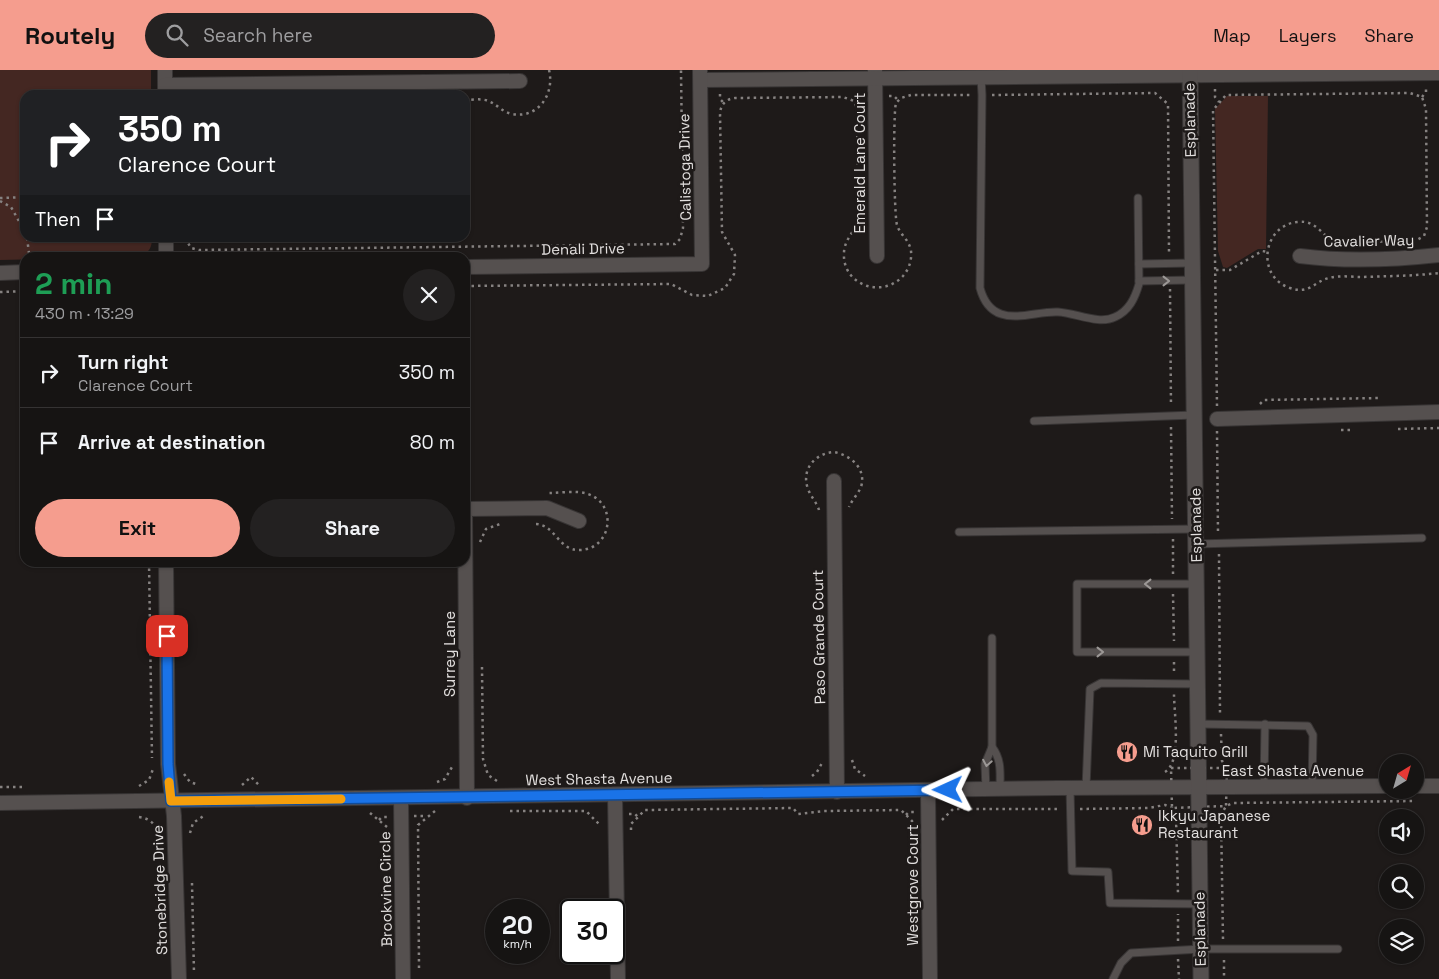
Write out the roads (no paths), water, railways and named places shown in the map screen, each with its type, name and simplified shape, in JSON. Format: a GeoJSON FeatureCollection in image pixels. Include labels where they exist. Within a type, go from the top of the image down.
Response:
{"type":"FeatureCollection","features":[{"type":"Feature","properties":{"kind":"main road","name":"Esplanade"},"geometry":{"type":"LineString","coordinates":[[1190,72],[1201,979]]}},
{"type":"Feature","properties":{"kind":"street"},"geometry":{"type":"LineString","coordinates":[[165,70],[165,90],[520,81]]}},
{"type":"Feature","properties":{"kind":"street"},"geometry":{"type":"LineString","coordinates":[[701,75],[876,74],[981,76],[1066,72],[1439,73]]}},
{"type":"Feature","properties":{"kind":"street","name":"Emerald Lane Court"},"geometry":{"type":"LineString","coordinates":[[876,74],[877,256]]}},
{"type":"Feature","properties":{"kind":"street","name":"Calistoga Drive"},"geometry":{"type":"LineString","coordinates":[[701,75],[702,264]]}},
{"type":"Feature","properties":{"kind":"street","name":"Cavalier Way"},"geometry":{"type":"LineString","coordinates":[[1300,256],[1334,260],[1410,258],[1439,255]]}},
{"type":"Feature","properties":{"kind":"street","name":"Denali Drive"},"geometry":{"type":"LineString","coordinates":[[470,267],[702,264]]}},
{"type":"Feature","properties":{"kind":"street"},"geometry":{"type":"LineString","coordinates":[[0,273],[20,272]]}},
{"type":"Feature","properties":{"kind":"street"},"geometry":{"type":"LineString","coordinates":[[1217,419],[1439,412]]}},
{"type":"Feature","properties":{"kind":"street","name":"Paso Grande Court"},"geometry":{"type":"LineString","coordinates":[[834,481],[837,792]]}},
{"type":"Feature","properties":{"kind":"street"},"geometry":{"type":"LineString","coordinates":[[470,509],[547,508],[579,521]]}},
{"type":"Feature","properties":{"kind":"street","name":"Stonebridge Drive"},"geometry":{"type":"LineString","coordinates":[[166,567],[168,764],[178,900],[179,979]]}},
{"type":"Feature","properties":{"kind":"street","name":"Surrey Lane"},"geometry":{"type":"LineString","coordinates":[[465,567],[467,798]]}},
{"type":"Feature","properties":{"kind":"street","name":"East Shasta Avenue"},"geometry":{"type":"LineString","coordinates":[[1198,788],[1379,786]]}},
{"type":"Feature","properties":{"kind":"street"},"geometry":{"type":"LineString","coordinates":[[1424,786],[1439,786]]}},
{"type":"Feature","properties":{"kind":"street","name":"West Shasta Avenue"},"geometry":{"type":"LineString","coordinates":[[0,803],[467,798],[1070,788],[1198,788]]}},
{"type":"Feature","properties":{"kind":"street","name":"Westgrove Court"},"geometry":{"type":"LineString","coordinates":[[928,790],[930,979]]}},
{"type":"Feature","properties":{"kind":"street"},"geometry":{"type":"LineString","coordinates":[[615,795],[618,979]]}},
{"type":"Feature","properties":{"kind":"street","name":"Brookvine Circle"},"geometry":{"type":"LineString","coordinates":[[401,798],[403,979]]}},
{"type":"Feature","properties":{"kind":"lane"},"geometry":{"type":"LineString","coordinates":[[981,76],[980,288],[982,298],[998,313],[1009,316],[1056,312],[1107,320],[1128,308],[1136,296],[1139,281],[1138,198]]}},
{"type":"Feature","properties":{"kind":"lane"},"geometry":{"type":"LineString","coordinates":[[1138,264],[1192,263]]}},
{"type":"Feature","properties":{"kind":"lane"},"geometry":{"type":"LineString","coordinates":[[1139,281],[1192,280]]}},
{"type":"Feature","properties":{"kind":"lane"},"geometry":{"type":"LineString","coordinates":[[1034,421],[1194,415]]}},
{"type":"Feature","properties":{"kind":"lane"},"geometry":{"type":"LineString","coordinates":[[959,532],[1196,529]]}},
{"type":"Feature","properties":{"kind":"lane"},"geometry":{"type":"LineString","coordinates":[[1196,544],[1422,538]]}},
{"type":"Feature","properties":{"kind":"lane"},"geometry":{"type":"LineString","coordinates":[[1196,584],[1076,584],[1077,652],[1197,652]]}},
{"type":"Feature","properties":{"kind":"lane"},"geometry":{"type":"LineString","coordinates":[[986,790],[985,764],[992,746],[992,638]]}},
{"type":"Feature","properties":{"kind":"lane"},"geometry":{"type":"LineString","coordinates":[[1086,788],[1090,689],[1101,683],[1198,684]]}},
{"type":"Feature","properties":{"kind":"lane"},"geometry":{"type":"LineString","coordinates":[[1198,724],[1302,725],[1312,730],[1312,787]]}},
{"type":"Feature","properties":{"kind":"lane"},"geometry":{"type":"LineString","coordinates":[[1264,787],[1265,724]]}},
{"type":"Feature","properties":{"kind":"lane"},"geometry":{"type":"LineString","coordinates":[[992,746],[1000,763],[1000,789]]}},
{"type":"Feature","properties":{"kind":"lane"},"geometry":{"type":"LineString","coordinates":[[1070,788],[1072,871],[1108,872],[1110,903],[1200,904]]}},
{"type":"Feature","properties":{"kind":"lane"},"geometry":{"type":"LineString","coordinates":[[1112,979],[1121,963],[1131,953],[1201,949],[1338,949]]}},
{"type":"Feature","properties":{"kind":"place","name":"Mi Taquito Grill"},"geometry":{"type":"Point","coordinates":[1127,752]}},
{"type":"Feature","properties":{"kind":"place","name":"Ikkyu Japanese Restaurant"},"geometry":{"type":"Point","coordinates":[1142,825]}}]}
